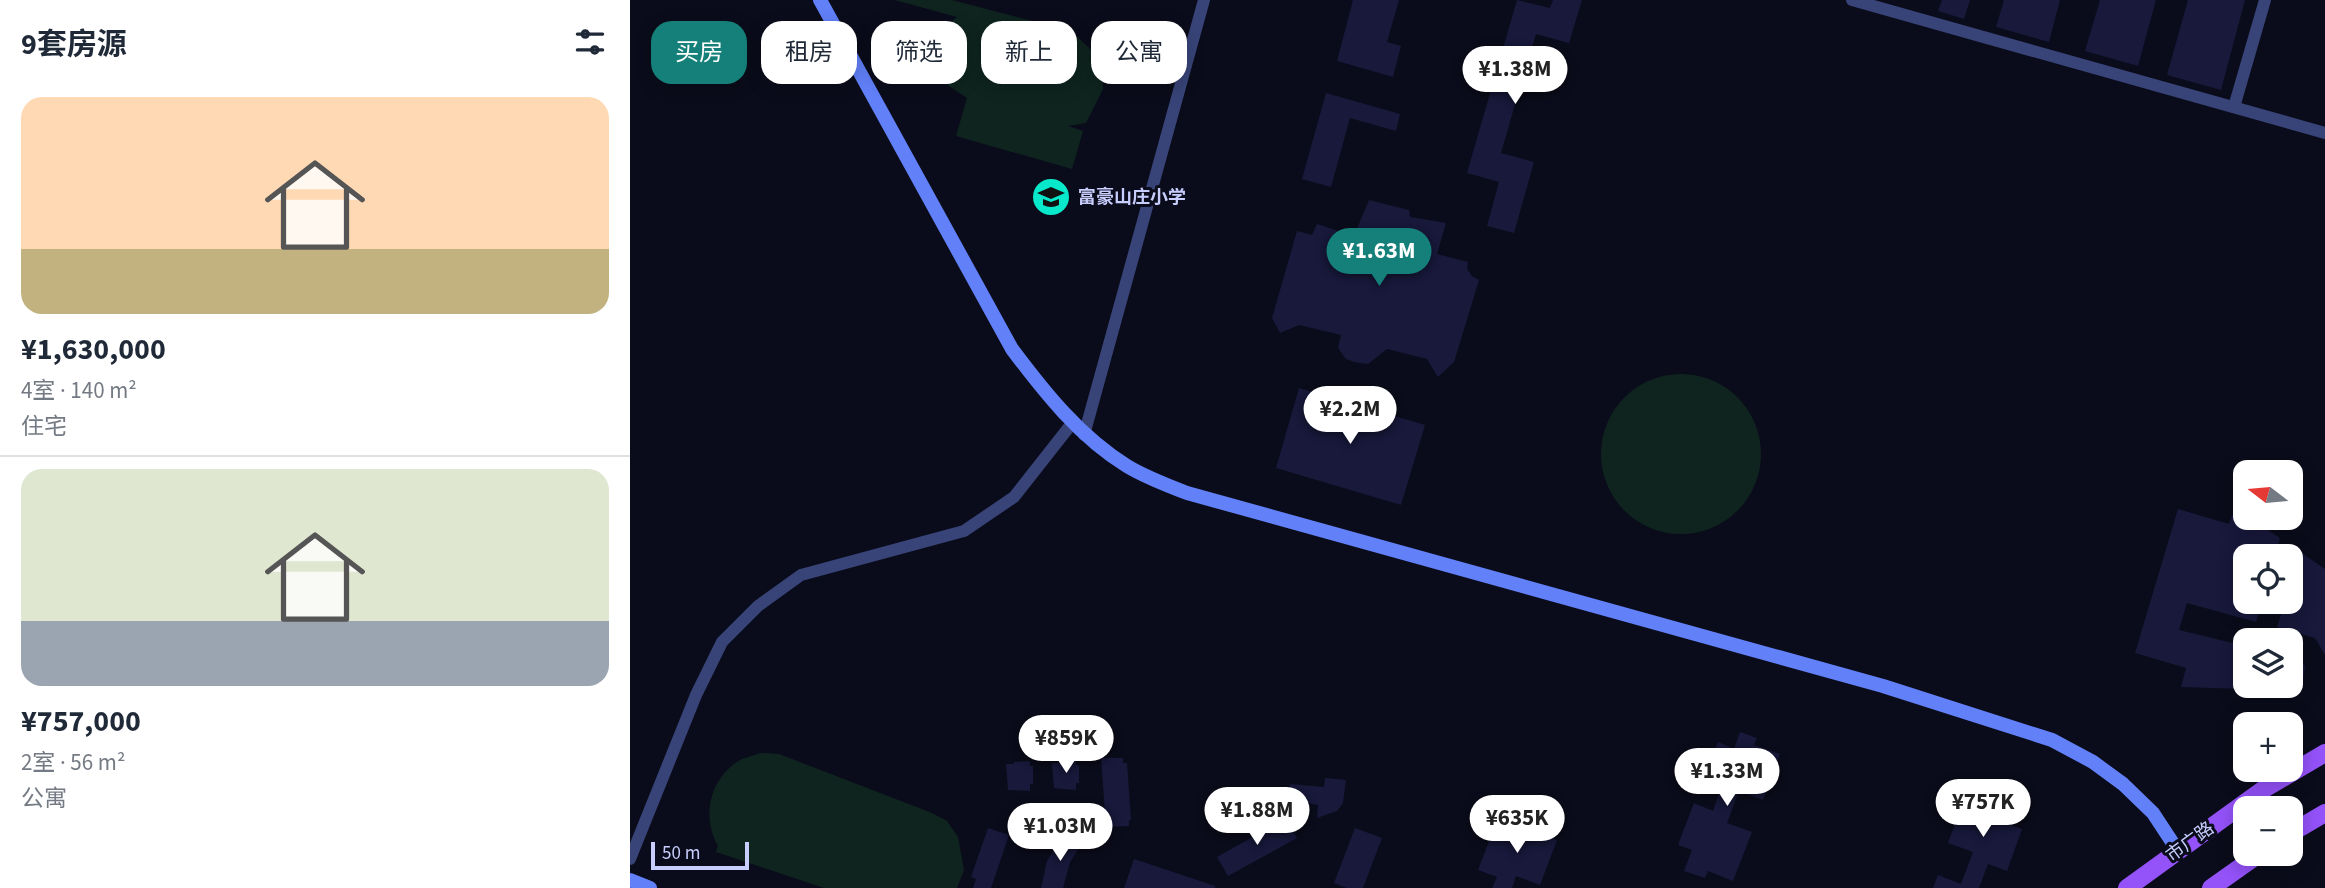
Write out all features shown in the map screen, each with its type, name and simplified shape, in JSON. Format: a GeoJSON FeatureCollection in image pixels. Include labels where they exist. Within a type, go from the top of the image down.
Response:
{"type":"FeatureCollection","features":[{"type":"Feature","properties":{"kind":"main road","name":"市广路"},"geometry":{"type":"LineString","coordinates":[[2127,888],[2264,789],[2325,753]]}},
{"type":"Feature","properties":{"kind":"main road"},"geometry":{"type":"LineString","coordinates":[[2303,826],[2325,813]]}},
{"type":"Feature","properties":{"kind":"main road"},"geometry":{"type":"LineString","coordinates":[[2211,888],[2242,866]]}},
{"type":"Feature","properties":{"kind":"street"},"geometry":{"type":"LineString","coordinates":[[820,0],[1013,349],[1038,383],[1084,435],[1128,467],[1187,493],[1883,686],[2052,740],[2094,762],[2123,784],[2153,813],[2178,851]]}},
{"type":"Feature","properties":{"kind":"street"},"geometry":{"type":"LineString","coordinates":[[1084,435],[1204,0]]}},
{"type":"Feature","properties":{"kind":"street"},"geometry":{"type":"LineString","coordinates":[[1852,0],[2325,133]]}},
{"type":"Feature","properties":{"kind":"street"},"geometry":{"type":"LineString","coordinates":[[2234,107],[2266,0]]}},
{"type":"Feature","properties":{"kind":"street"},"geometry":{"type":"LineString","coordinates":[[630,859],[696,695],[722,642],[758,606],[801,575],[964,531],[1014,497],[1073,422]]}},
{"type":"Feature","properties":{"kind":"street"},"geometry":{"type":"LineString","coordinates":[[630,880],[650,888]]}},
{"type":"Feature","properties":{"kind":"green space"},"geometry":{"type":"Polygon","coordinates":[[[895,0],[952,0],[1033,21],[981,21],[981,84],[1077,84],[1077,37],[1091,50],[1091,84],[1103,84],[1103,89],[1086,123],[1068,126],[1083,131],[1072,169],[956,136],[967,98],[946,84],[967,84],[967,21],[952,21],[957,17],[895,0]]]}},
{"type":"Feature","properties":{"kind":"green space"},"geometry":{"type":"Polygon","coordinates":[[[1681,374],[1712,380],[1737,398],[1755,423],[1761,454],[1755,485],[1737,510],[1712,528],[1681,534],[1650,528],[1625,510],[1607,485],[1601,454],[1607,423],[1625,398],[1650,380],[1681,374]]]}},
{"type":"Feature","properties":{"kind":"green space"},"geometry":{"type":"Polygon","coordinates":[[[761,753],[779,754],[947,821],[958,837],[964,870],[957,888],[824,888],[716,852],[718,846],[710,822],[711,798],[715,787],[740,760],[761,753]]]}},
{"type":"Feature","properties":{"kind":"building"},"geometry":{"type":"Polygon","coordinates":[[[1353,0],[1399,0],[1387,42],[1401,46],[1393,77],[1337,61],[1353,0]]]}},
{"type":"Feature","properties":{"kind":"building"},"geometry":{"type":"Polygon","coordinates":[[[1517,0],[1550,8],[1553,0],[1582,0],[1569,43],[1536,34],[1520,87],[1501,153],[1534,162],[1514,233],[1487,226],[1499,182],[1467,173],[1517,0]]]}},
{"type":"Feature","properties":{"kind":"building"},"geometry":{"type":"Polygon","coordinates":[[[1942,0],[1970,0],[1964,19],[1938,11],[1942,0]]]}},
{"type":"Feature","properties":{"kind":"building"},"geometry":{"type":"Polygon","coordinates":[[[2004,0],[2060,0],[2049,42],[1996,27],[2004,0]]]}},
{"type":"Feature","properties":{"kind":"building"},"geometry":{"type":"Polygon","coordinates":[[[2100,0],[2156,0],[2138,66],[2085,51],[2100,0]]]}},
{"type":"Feature","properties":{"kind":"building"},"geometry":{"type":"Polygon","coordinates":[[[2188,0],[2245,0],[2221,90],[2167,75],[2188,0]]]}},
{"type":"Feature","properties":{"kind":"building"},"geometry":{"type":"Polygon","coordinates":[[[1326,93],[1400,114],[1396,131],[1350,118],[1331,187],[1302,179],[1326,93]]]}},
{"type":"Feature","properties":{"kind":"building"},"geometry":{"type":"Polygon","coordinates":[[[1369,200],[1409,210],[1410,217],[1446,223],[1437,254],[1468,262],[1467,269],[1479,280],[1454,362],[1438,377],[1427,359],[1387,349],[1368,364],[1354,362],[1346,359],[1338,348],[1341,335],[1299,325],[1280,333],[1272,318],[1297,231],[1312,235],[1317,224],[1354,236],[1369,200]]]}},
{"type":"Feature","properties":{"kind":"building"},"geometry":{"type":"Polygon","coordinates":[[[1299,388],[1425,425],[1401,505],[1276,468],[1299,388]]]}},
{"type":"Feature","properties":{"kind":"building"},"geometry":{"type":"Polygon","coordinates":[[[2178,509],[2229,524],[2232,515],[2233,530],[2268,530],[2280,538],[2278,544],[2233,544],[2233,614],[2258,614],[2256,622],[2187,603],[2179,630],[2233,643],[2233,689],[2181,687],[2186,668],[2135,653],[2178,509]]]}},
{"type":"Feature","properties":{"kind":"building"},"geometry":{"type":"Polygon","coordinates":[[[2303,554],[2325,569],[2325,655],[2315,638],[2303,635],[2303,628],[2277,627],[2281,614],[2303,614],[2303,554]]]}},
{"type":"Feature","properties":{"kind":"building"},"geometry":{"type":"Polygon","coordinates":[[[1740,732],[1757,738],[1754,745],[1780,754],[1763,800],[1739,791],[1727,823],[1752,832],[1733,881],[1708,871],[1705,878],[1684,871],[1692,850],[1678,845],[1694,803],[1713,811],[1720,791],[1702,784],[1718,742],[1734,749],[1740,732]]]}},
{"type":"Feature","properties":{"kind":"building"},"geometry":{"type":"Polygon","coordinates":[[[1101,758],[1123,758],[1123,763],[1127,763],[1131,820],[1129,826],[1106,827],[1101,758]]]}},
{"type":"Feature","properties":{"kind":"building"},"geometry":{"type":"Polygon","coordinates":[[[1059,760],[1076,760],[1076,765],[1079,765],[1079,783],[1076,783],[1076,790],[1054,788],[1052,763],[1059,763],[1059,760]]]}},
{"type":"Feature","properties":{"kind":"building"},"geometry":{"type":"Polygon","coordinates":[[[1030,761],[1030,766],[1033,766],[1033,784],[1030,784],[1030,791],[1008,790],[1006,764],[1030,761]]]}},
{"type":"Feature","properties":{"kind":"building"},"geometry":{"type":"Polygon","coordinates":[[[1325,778],[1346,780],[1343,803],[1337,811],[1317,818],[1318,805],[1288,800],[1290,784],[1324,787],[1325,778]]]}},
{"type":"Feature","properties":{"kind":"building"},"geometry":{"type":"Polygon","coordinates":[[[1966,794],[1991,803],[1994,796],[2016,804],[2008,824],[2022,829],[2007,871],[1988,864],[1979,888],[1933,888],[1938,875],[1961,884],[1973,852],[1948,843],[1966,794]]]}},
{"type":"Feature","properties":{"kind":"building"},"geometry":{"type":"Polygon","coordinates":[[[1517,817],[1533,824],[1531,830],[1557,840],[1540,885],[1516,876],[1512,888],[1492,888],[1497,877],[1478,870],[1494,828],[1511,834],[1517,817]]]}},
{"type":"Feature","properties":{"kind":"building"},"geometry":{"type":"Polygon","coordinates":[[[1287,818],[1297,838],[1228,876],[1217,857],[1287,818]]]}},
{"type":"Feature","properties":{"kind":"building"},"geometry":{"type":"Polygon","coordinates":[[[988,828],[1009,835],[991,888],[973,888],[976,879],[971,877],[988,828]]]}},
{"type":"Feature","properties":{"kind":"building"},"geometry":{"type":"Polygon","coordinates":[[[1355,828],[1382,838],[1363,888],[1347,888],[1334,883],[1355,828]]]}},
{"type":"Feature","properties":{"kind":"building"},"geometry":{"type":"Polygon","coordinates":[[[1068,832],[1081,845],[1070,862],[1063,888],[1041,888],[1047,861],[1068,832]]]}},
{"type":"Feature","properties":{"kind":"building"},"geometry":{"type":"Polygon","coordinates":[[[1134,859],[1215,886],[1215,888],[1124,888],[1134,859]]]}},
{"type":"Feature","properties":{"kind":"place","name":"富豪山庄小学"},"geometry":{"type":"Point","coordinates":[1051,197]}}]}
